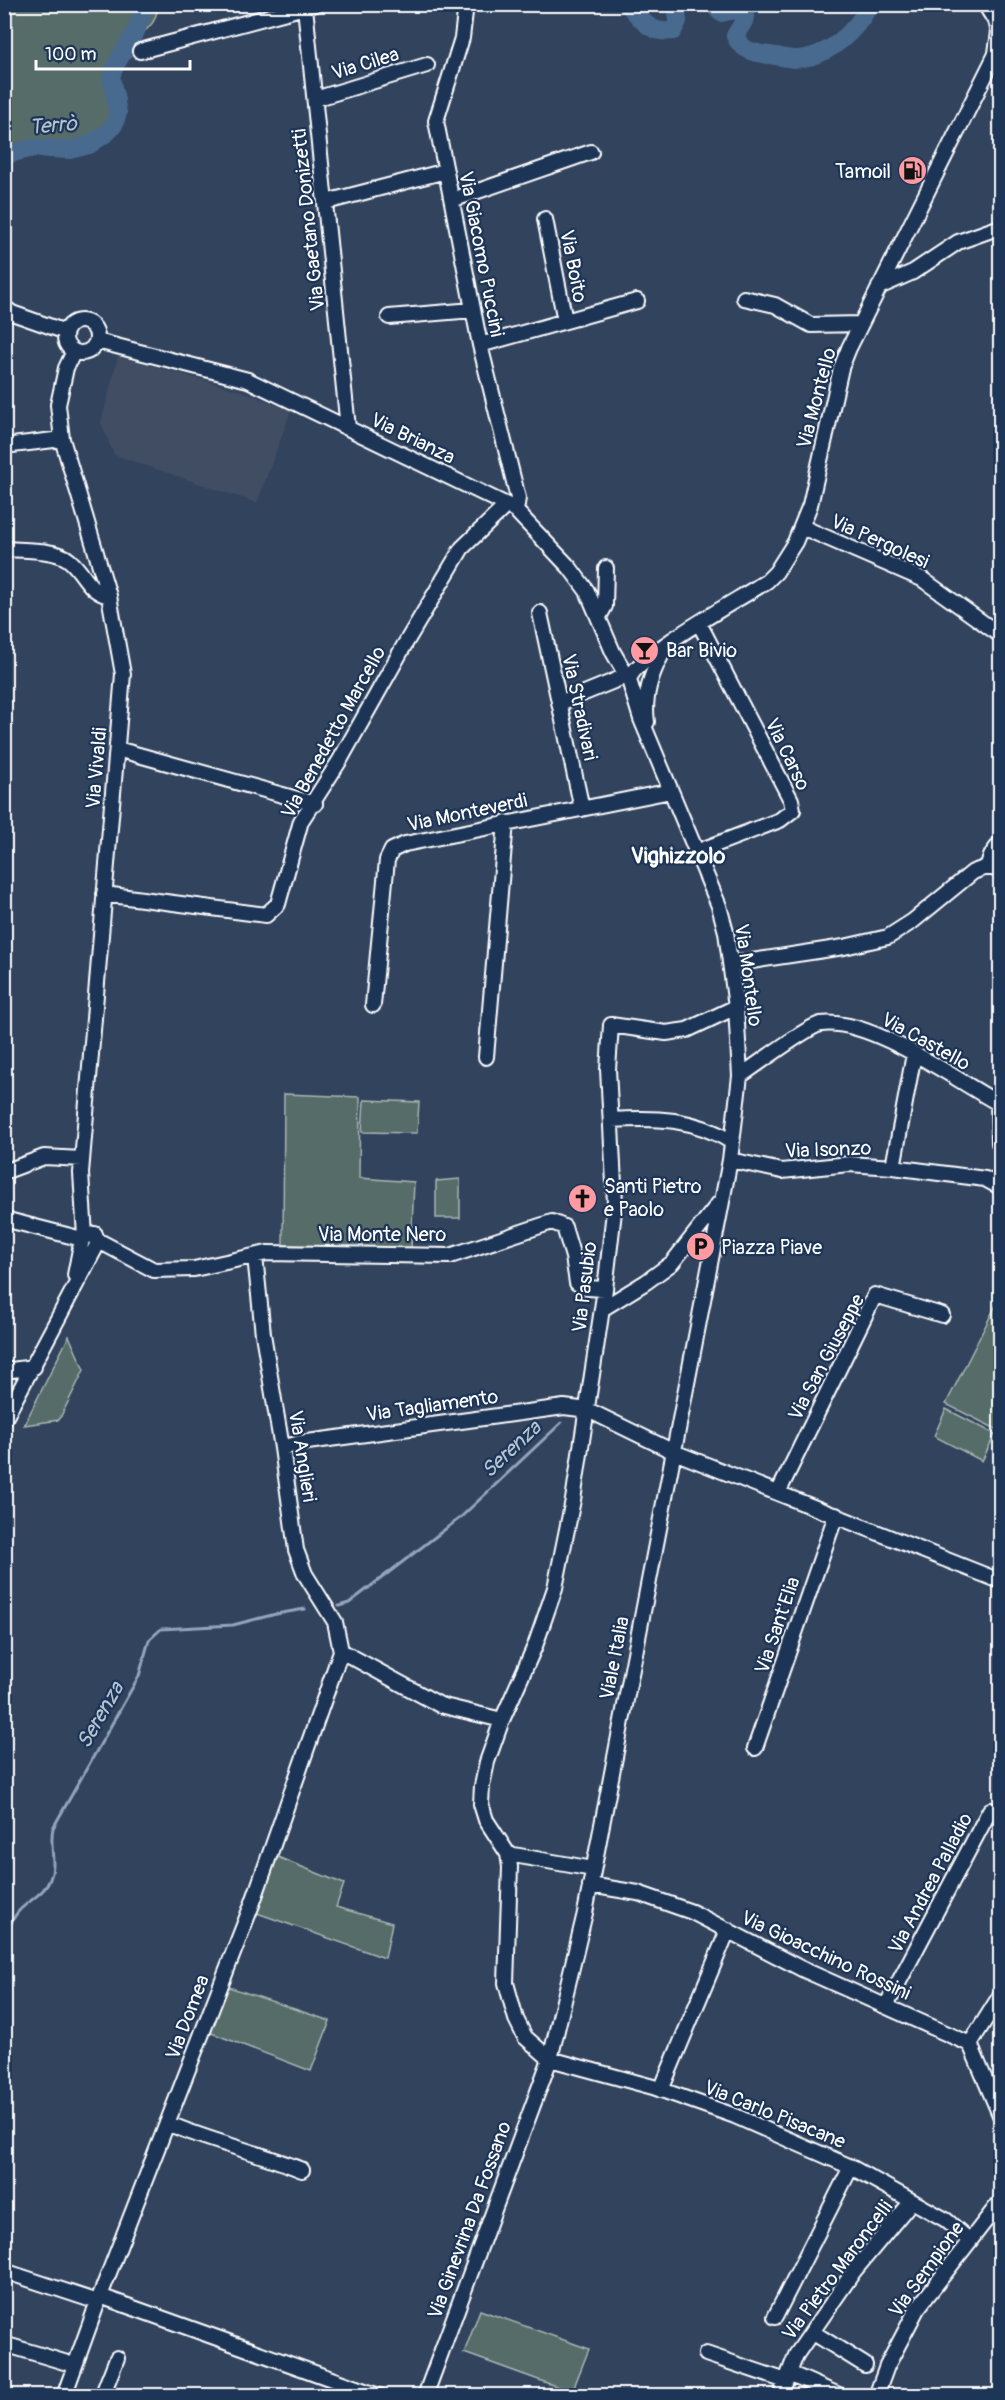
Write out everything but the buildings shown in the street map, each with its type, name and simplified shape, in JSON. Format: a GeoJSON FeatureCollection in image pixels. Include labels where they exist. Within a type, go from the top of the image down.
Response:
{"type":"FeatureCollection","features":[{"type":"Feature","properties":{"kind":"street","name":"Via Giacomo Puccini"},"geometry":{"type":"LineString","coordinates":[[466,4],[462,38],[435,121],[480,345],[518,498],[512,508]]}},
{"type":"Feature","properties":{"kind":"street"},"geometry":{"type":"LineString","coordinates":[[985,4],[988,10],[998,17]]}},
{"type":"Feature","properties":{"kind":"street"},"geometry":{"type":"LineString","coordinates":[[140,51],[311,6]]}},
{"type":"Feature","properties":{"kind":"street","name":"Via Gaetano Donizetti"},"geometry":{"type":"LineString","coordinates":[[311,6],[315,99],[348,428]]}},
{"type":"Feature","properties":{"kind":"street","name":"Via Montello"},"geometry":{"type":"LineString","coordinates":[[730,1160],[740,1076],[732,964],[719,906],[637,708],[628,675],[668,643],[767,580],[785,559],[810,505],[841,368],[879,287],[998,52],[998,17]]}},
{"type":"Feature","properties":{"kind":"street","name":"Via Cilea"},"geometry":{"type":"LineString","coordinates":[[315,99],[427,65]]}},
{"type":"Feature","properties":{"kind":"street"},"geometry":{"type":"LineString","coordinates":[[452,200],[591,152]]}},
{"type":"Feature","properties":{"kind":"street"},"geometry":{"type":"LineString","coordinates":[[326,202],[446,171]]}},
{"type":"Feature","properties":{"kind":"street","name":"Via Boito"},"geometry":{"type":"LineString","coordinates":[[545,219],[565,321]]}},
{"type":"Feature","properties":{"kind":"street"},"geometry":{"type":"LineString","coordinates":[[879,287],[913,272],[958,242],[1000,227]]}},
{"type":"Feature","properties":{"kind":"street"},"geometry":{"type":"LineString","coordinates":[[744,298],[775,305],[811,325],[861,324]]}},
{"type":"Feature","properties":{"kind":"street"},"geometry":{"type":"LineString","coordinates":[[480,345],[637,301]]}},
{"type":"Feature","properties":{"kind":"street"},"geometry":{"type":"LineString","coordinates":[[4,307],[12,313],[66,332]]}},
{"type":"Feature","properties":{"kind":"street"},"geometry":{"type":"LineString","coordinates":[[389,317],[473,309]]}},
{"type":"Feature","properties":{"kind":"street"},"geometry":{"type":"LineString","coordinates":[[75,322],[88,322],[97,332],[97,340],[90,351],[82,353],[74,351],[68,345],[66,332],[75,322]]}},
{"type":"Feature","properties":{"kind":"street","name":"Via Brianza"},"geometry":{"type":"LineString","coordinates":[[97,340],[248,380],[512,508],[570,568],[587,591],[628,675]]}},
{"type":"Feature","properties":{"kind":"street","name":"Via Vivaldi"},"geometry":{"type":"LineString","coordinates":[[74,351],[66,368],[58,405],[62,439],[109,596],[123,674],[82,1159],[82,1198],[90,1242]]}},
{"type":"Feature","properties":{"kind":"street"},"geometry":{"type":"LineString","coordinates":[[4,446],[62,439]]}},
{"type":"Feature","properties":{"kind":"street","name":"Via Benedetto Marcello"},"geometry":{"type":"LineString","coordinates":[[104,894],[266,915],[278,904],[302,821],[315,804],[405,644],[462,548],[512,508]]}},
{"type":"Feature","properties":{"kind":"street","name":"Via Pergolesi"},"geometry":{"type":"LineString","coordinates":[[801,527],[922,579],[1000,635]]}},
{"type":"Feature","properties":{"kind":"street"},"geometry":{"type":"LineString","coordinates":[[4,549],[39,551],[68,558],[97,593],[109,596]]}},
{"type":"Feature","properties":{"kind":"street"},"geometry":{"type":"LineString","coordinates":[[599,617],[604,606],[606,568]]}},
{"type":"Feature","properties":{"kind":"street","name":"Via Stradivari"},"geometry":{"type":"LineString","coordinates":[[540,613],[582,809]]}},
{"type":"Feature","properties":{"kind":"street","name":"Via Carso"},"geometry":{"type":"LineString","coordinates":[[696,852],[780,820],[793,810],[791,800],[699,623]]}},
{"type":"Feature","properties":{"kind":"street","name":"Via Montello"},"geometry":{"type":"LineString","coordinates":[[649,736],[646,708],[650,682],[656,664],[668,643]]}},
{"type":"Feature","properties":{"kind":"street"},"geometry":{"type":"LineString","coordinates":[[560,703],[628,675],[645,670],[650,682],[639,691],[628,675]]}},
{"type":"Feature","properties":{"kind":"street"},"geometry":{"type":"LineString","coordinates":[[117,749],[315,804]]}},
{"type":"Feature","properties":{"kind":"street","name":"Via Monteverdi"},"geometry":{"type":"LineString","coordinates":[[373,1005],[387,860],[392,850],[405,844],[506,822],[671,791]]}},
{"type":"Feature","properties":{"kind":"street"},"geometry":{"type":"LineString","coordinates":[[486,1058],[506,822]]}},
{"type":"Feature","properties":{"kind":"street"},"geometry":{"type":"LineString","coordinates":[[732,964],[844,947],[888,937],[913,921],[973,872],[994,868],[992,854],[1000,843]]}},
{"type":"Feature","properties":{"kind":"street","name":"Via Pasubio"},"geometry":{"type":"LineString","coordinates":[[508,1854],[486,1820],[481,1804],[487,1762],[502,1720],[535,1646],[555,1588],[573,1500],[588,1410],[615,1203],[608,1069],[611,1025],[666,1033],[687,1030],[736,1007]]}},
{"type":"Feature","properties":{"kind":"street","name":"Via Castello"},"geometry":{"type":"LineString","coordinates":[[740,1076],[819,1024],[849,1025],[901,1046],[999,1101]]}},
{"type":"Feature","properties":{"kind":"street","name":"Via Isonzo"},"geometry":{"type":"LineString","coordinates":[[893,1167],[914,1054]]}},
{"type":"Feature","properties":{"kind":"street"},"geometry":{"type":"LineString","coordinates":[[999,1101],[1000,1144]]}},
{"type":"Feature","properties":{"kind":"street"},"geometry":{"type":"LineString","coordinates":[[611,1120],[647,1117],[675,1119],[718,1133],[732,1142]]}},
{"type":"Feature","properties":{"kind":"street"},"geometry":{"type":"LineString","coordinates":[[4,1172],[44,1157],[82,1159]]}},
{"type":"Feature","properties":{"kind":"street"},"geometry":{"type":"LineString","coordinates":[[602,1309],[672,1263],[702,1228],[722,1198],[730,1160]]}},
{"type":"Feature","properties":{"kind":"street","name":"Via Isonzo"},"geometry":{"type":"LineString","coordinates":[[730,1160],[782,1171],[849,1164],[893,1167],[985,1179],[1000,1187]]}},
{"type":"Feature","properties":{"kind":"street","name":"Viale Italia"},"geometry":{"type":"LineString","coordinates":[[550,2059],[593,1869],[722,1198]]}},
{"type":"Feature","properties":{"kind":"street","name":"Via Monte Nero"},"geometry":{"type":"LineString","coordinates":[[4,1219],[116,1249],[154,1270],[194,1269],[267,1253],[450,1256],[552,1222],[564,1227],[573,1257],[577,1283],[587,1288],[605,1289]]}},
{"type":"Feature","properties":{"kind":"street"},"geometry":{"type":"LineString","coordinates":[[4,1420],[34,1367],[72,1290],[90,1242]]}},
{"type":"Feature","properties":{"kind":"street","name":"Via Anglieri"},"geometry":{"type":"LineString","coordinates":[[255,1256],[263,1334],[296,1550],[305,1574],[335,1622],[341,1652]]}},
{"type":"Feature","properties":{"kind":"street","name":"Via San Giuseppe"},"geometry":{"type":"LineString","coordinates":[[778,1493],[875,1295],[942,1315]]}},
{"type":"Feature","properties":{"kind":"street"},"geometry":{"type":"LineString","coordinates":[[4,1371],[34,1367]]}},
{"type":"Feature","properties":{"kind":"street","name":"Via Tagliamento"},"geometry":{"type":"LineString","coordinates":[[282,1448],[300,1443],[564,1407],[588,1410]]}},
{"type":"Feature","properties":{"kind":"street"},"geometry":{"type":"LineString","coordinates":[[588,1410],[674,1452],[1000,1581]]}},
{"type":"Feature","properties":{"kind":"street","name":"Via Sant'Elia"},"geometry":{"type":"LineString","coordinates":[[755,1748],[836,1515]]}},
{"type":"Feature","properties":{"kind":"street"},"geometry":{"type":"LineString","coordinates":[[341,1652],[440,1706],[502,1720]]}},
{"type":"Feature","properties":{"kind":"street","name":"Via Domea"},"geometry":{"type":"LineString","coordinates":[[64,2396],[99,2299],[253,1902],[341,1652]]}},
{"type":"Feature","properties":{"kind":"street","name":"Via Andrea Palladio"},"geometry":{"type":"LineString","coordinates":[[886,2006],[990,1810]]}},
{"type":"Feature","properties":{"kind":"street"},"geometry":{"type":"LineString","coordinates":[[550,2059],[525,2037],[516,2019],[506,1983],[510,1867],[508,1854],[593,1869]]}},
{"type":"Feature","properties":{"kind":"street","name":"Via Gioacchino Rossini"},"geometry":{"type":"LineString","coordinates":[[590,1884],[638,1893],[692,1912],[802,1969],[970,2044]]}},
{"type":"Feature","properties":{"kind":"street"},"geometry":{"type":"LineString","coordinates":[[661,2090],[728,1930]]}},
{"type":"Feature","properties":{"kind":"street"},"geometry":{"type":"LineString","coordinates":[[1000,1996],[970,2044],[1000,2115]]}},
{"type":"Feature","properties":{"kind":"street","name":"Via Carlo Pisacane"},"geometry":{"type":"LineString","coordinates":[[550,2059],[661,2090],[735,2116],[852,2167],[946,2220],[970,2241]]}},
{"type":"Feature","properties":{"kind":"street","name":"Via Ginevrina Da Fossano"},"geometry":{"type":"LineString","coordinates":[[425,2396],[550,2059]]}},
{"type":"Feature","properties":{"kind":"street"},"geometry":{"type":"LineString","coordinates":[[167,2123],[196,2135],[261,2153],[302,2170]]}},
{"type":"Feature","properties":{"kind":"street"},"geometry":{"type":"LineString","coordinates":[[776,2317],[852,2167]]}},
{"type":"Feature","properties":{"kind":"street","name":"Via Pietro Maroncelli"},"geometry":{"type":"LineString","coordinates":[[780,2396],[796,2355],[854,2271],[912,2201]]}},
{"type":"Feature","properties":{"kind":"street","name":"Via Sempione"},"geometry":{"type":"LineString","coordinates":[[876,2396],[887,2366],[917,2309],[1000,2202]]}},
{"type":"Feature","properties":{"kind":"street"},"geometry":{"type":"LineString","coordinates":[[4,2271],[99,2299],[379,2396]]}},
{"type":"Feature","properties":{"kind":"street"},"geometry":{"type":"LineString","coordinates":[[812,2332],[865,2365]]}},
{"type":"Feature","properties":{"kind":"street"},"geometry":{"type":"LineString","coordinates":[[4,2344],[74,2365]]}},
{"type":"Feature","properties":{"kind":"street"},"geometry":{"type":"LineString","coordinates":[[706,2354],[787,2377],[841,2396]]}},
{"type":"Feature","properties":{"kind":"street"},"geometry":{"type":"LineString","coordinates":[[102,2396],[117,2358]]}},
{"type":"Feature","properties":{"kind":"shaded area"},"geometry":{"type":"Polygon","coordinates":[[[118,356],[245,392],[291,411],[257,503],[114,455],[101,423],[118,356]]]}},
{"type":"Feature","properties":{"kind":"green space"},"geometry":{"type":"Polygon","coordinates":[[[5,4],[159,5],[149,27],[124,48],[118,58],[117,72],[124,106],[119,122],[108,135],[91,143],[63,145],[19,153],[5,151],[5,4]]]}},
{"type":"Feature","properties":{"kind":"green space"},"geometry":{"type":"Polygon","coordinates":[[[284,1094],[360,1097],[359,1178],[414,1182],[411,1248],[283,1245],[284,1094]]]}},
{"type":"Feature","properties":{"kind":"green space"},"geometry":{"type":"Polygon","coordinates":[[[364,1100],[419,1102],[417,1133],[362,1132],[364,1100]]]}},
{"type":"Feature","properties":{"kind":"green space"},"geometry":{"type":"Polygon","coordinates":[[[460,1179],[460,1218],[436,1218],[436,1181],[460,1179]]]}},
{"type":"Feature","properties":{"kind":"green space"},"geometry":{"type":"Polygon","coordinates":[[[1000,1297],[1000,1431],[946,1404],[1000,1297]]]}},
{"type":"Feature","properties":{"kind":"green space"},"geometry":{"type":"Polygon","coordinates":[[[69,1336],[84,1370],[59,1420],[24,1425],[69,1336]]]}},
{"type":"Feature","properties":{"kind":"green space"},"geometry":{"type":"Polygon","coordinates":[[[946,1409],[995,1434],[982,1461],[934,1436],[946,1409]]]}},
{"type":"Feature","properties":{"kind":"green space"},"geometry":{"type":"Polygon","coordinates":[[[275,1856],[344,1884],[336,1907],[392,1923],[385,1958],[257,1913],[275,1856]]]}},
{"type":"Feature","properties":{"kind":"green space"},"geometry":{"type":"Polygon","coordinates":[[[226,1986],[330,2021],[311,2071],[209,2032],[226,1986]]]}},
{"type":"Feature","properties":{"kind":"green space"},"geometry":{"type":"Polygon","coordinates":[[[480,2310],[589,2349],[572,2392],[464,2353],[480,2310]]]}},
{"type":"Feature","properties":{"kind":"waterway","name":"Terrò"},"geometry":{"type":"LineString","coordinates":[[4,155],[34,148],[70,150],[89,145],[108,132],[114,125],[118,113],[111,76],[136,31],[146,4]]}},
{"type":"Feature","properties":{"kind":"waterway","name":"Terrò"},"geometry":{"type":"LineString","coordinates":[[627,4],[647,25],[665,31],[673,31],[678,21],[676,4]]}},
{"type":"Feature","properties":{"kind":"waterway","name":"Terrò"},"geometry":{"type":"LineString","coordinates":[[716,4],[716,8],[721,13],[739,9],[746,11],[744,21],[735,36],[745,48],[758,53],[793,59],[817,54],[839,42],[857,24],[870,4]]}},
{"type":"Feature","properties":{"kind":"waterway","name":"Serenza"},"geometry":{"type":"LineString","coordinates":[[339,1606],[349,1603],[461,1517],[561,1423]]}},
{"type":"Feature","properties":{"kind":"waterway","name":"Serenza"},"geometry":{"type":"LineString","coordinates":[[4,1942],[15,1915],[48,1884],[53,1867],[53,1828],[139,1676],[149,1640],[161,1629],[233,1625],[305,1609]]}},
{"type":"Feature","properties":{"kind":"place","name":"Tamoil"},"geometry":{"type":"Point","coordinates":[912,171]}},
{"type":"Feature","properties":{"kind":"place","name":"Bar Bivio"},"geometry":{"type":"Point","coordinates":[645,650]}},
{"type":"Feature","properties":{"kind":"place","name":"Santi Pietro e Paolo"},"geometry":{"type":"Point","coordinates":[583,1198]}},
{"type":"Feature","properties":{"kind":"place","name":"Piazza Piave"},"geometry":{"type":"Point","coordinates":[700,1247]}},
{"type":"Feature","properties":{"kind":"district","name":"Vighizzolo"},"geometry":{"type":"Point","coordinates":[678,855]}}]}
